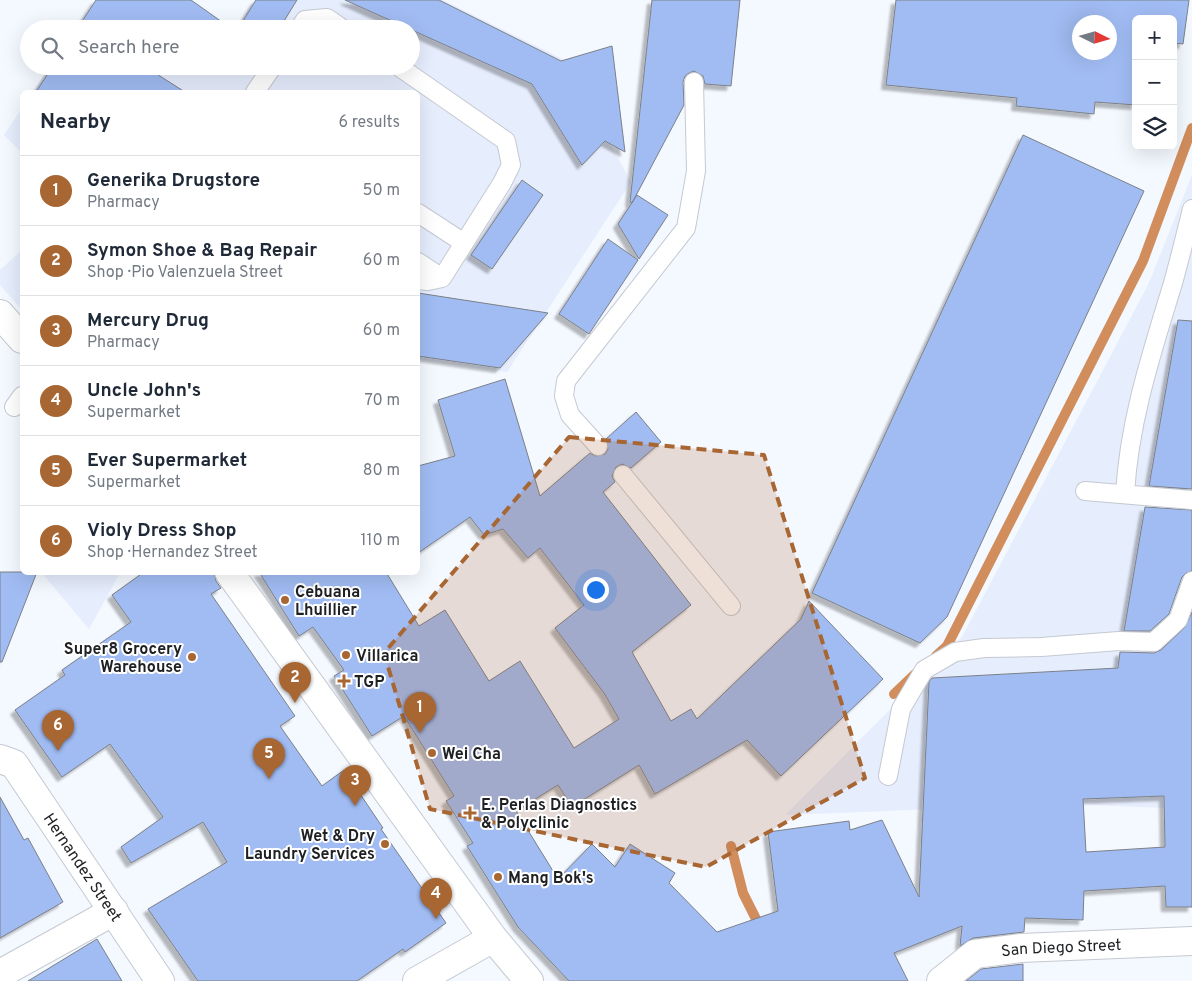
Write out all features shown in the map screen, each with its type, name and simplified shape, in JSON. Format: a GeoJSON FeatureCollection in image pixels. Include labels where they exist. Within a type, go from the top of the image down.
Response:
{"type":"FeatureCollection","features":[{"type":"Feature","properties":{"kind":"street"},"geometry":{"type":"LineString","coordinates":[[0,314],[20,337]]}},
{"type":"Feature","properties":{"kind":"street"},"geometry":{"type":"LineString","coordinates":[[231,575],[493,938],[529,981]]}},
{"type":"Feature","properties":{"kind":"street","name":"Hernandez Street"},"geometry":{"type":"LineString","coordinates":[[0,760],[14,764],[160,981]]}},
{"type":"Feature","properties":{"kind":"street"},"geometry":{"type":"LineString","coordinates":[[0,974],[114,910]]}},
{"type":"Feature","properties":{"kind":"street"},"geometry":{"type":"LineString","coordinates":[[417,981],[493,938]]}},
{"type":"Feature","properties":{"kind":"street","name":"San Diego Street"},"geometry":{"type":"LineString","coordinates":[[941,981],[975,954],[1021,948],[1192,942]]}},
{"type":"Feature","properties":{"kind":"lane"},"geometry":{"type":"LineString","coordinates":[[305,20],[327,18],[330,20]]}},
{"type":"Feature","properties":{"kind":"lane"},"geometry":{"type":"LineString","coordinates":[[256,90],[267,75]]}},
{"type":"Feature","properties":{"kind":"lane"},"geometry":{"type":"LineString","coordinates":[[411,75],[506,141],[511,165],[502,183],[442,278],[428,281],[420,280]]}},
{"type":"Feature","properties":{"kind":"lane"},"geometry":{"type":"LineString","coordinates":[[598,446],[570,415],[564,396],[566,381],[686,228],[696,170],[694,82]]}},
{"type":"Feature","properties":{"kind":"lane"},"geometry":{"type":"LineString","coordinates":[[1125,494],[1126,473],[1142,387],[1192,209]]}},
{"type":"Feature","properties":{"kind":"lane"},"geometry":{"type":"LineString","coordinates":[[420,214],[464,242]]}},
{"type":"Feature","properties":{"kind":"lane"},"geometry":{"type":"LineString","coordinates":[[420,263],[442,278]]}},
{"type":"Feature","properties":{"kind":"lane"},"geometry":{"type":"LineString","coordinates":[[622,475],[731,606]]}},
{"type":"Feature","properties":{"kind":"lane"},"geometry":{"type":"LineString","coordinates":[[1085,491],[1192,500]]}},
{"type":"Feature","properties":{"kind":"lane"},"geometry":{"type":"LineString","coordinates":[[888,776],[901,709],[924,670],[955,652],[984,648],[1041,647],[1119,641],[1154,642],[1178,620],[1192,581]]}},
{"type":"Feature","properties":{"kind":"highlighted area"},"geometry":{"type":"Polygon","coordinates":[[[569,437],[764,455],[865,778],[706,867],[430,809],[384,653],[569,437]]]}},
{"type":"Feature","properties":{"kind":"shaded area"},"geometry":{"type":"Polygon","coordinates":[[[254,0],[443,0],[565,60],[631,182],[507,372],[420,359],[420,90],[34,90],[44,75],[420,75],[420,20],[241,20],[254,0]]]}},
{"type":"Feature","properties":{"kind":"shaded area"},"geometry":{"type":"Polygon","coordinates":[[[20,111],[20,151],[4,135],[20,111]]]}},
{"type":"Feature","properties":{"kind":"shaded area"},"geometry":{"type":"Polygon","coordinates":[[[1192,175],[1192,809],[1064,804],[785,815],[962,637],[1149,283],[1192,175]]]}},
{"type":"Feature","properties":{"kind":"shaded area"},"geometry":{"type":"Polygon","coordinates":[[[20,252],[20,308],[0,285],[0,270],[20,252]]]}},
{"type":"Feature","properties":{"kind":"shaded area"},"geometry":{"type":"Polygon","coordinates":[[[44,575],[119,575],[89,629],[44,575]]]}},
{"type":"Feature","properties":{"kind":"building"},"geometry":{"type":"Polygon","coordinates":[[[96,0],[191,0],[219,20],[83,20],[96,0]]]}},
{"type":"Feature","properties":{"kind":"building"},"geometry":{"type":"Polygon","coordinates":[[[256,0],[297,0],[285,20],[244,20],[256,0]]]}},
{"type":"Feature","properties":{"kind":"building"},"geometry":{"type":"Polygon","coordinates":[[[345,0],[439,0],[561,61],[612,46],[625,152],[605,141],[582,165],[532,84],[420,34],[420,20],[390,20],[345,0]]]}},
{"type":"Feature","properties":{"kind":"building"},"geometry":{"type":"Polygon","coordinates":[[[652,0],[740,0],[731,86],[705,84],[703,76],[694,71],[685,76],[683,82],[684,105],[632,203],[630,202],[652,0]]]}},
{"type":"Feature","properties":{"kind":"building"},"geometry":{"type":"Polygon","coordinates":[[[896,0],[1189,0],[1183,44],[1177,43],[1177,15],[1132,15],[1132,105],[1095,102],[1094,114],[1016,106],[1017,98],[886,85],[896,0]]]}},
{"type":"Feature","properties":{"kind":"building"},"geometry":{"type":"Polygon","coordinates":[[[47,75],[158,75],[182,90],[37,90],[47,75]]]}},
{"type":"Feature","properties":{"kind":"building"},"geometry":{"type":"Polygon","coordinates":[[[1023,135],[1144,191],[947,617],[920,643],[812,593],[1023,135]]]}},
{"type":"Feature","properties":{"kind":"building"},"geometry":{"type":"Polygon","coordinates":[[[522,180],[543,195],[492,269],[471,255],[522,180]]]}},
{"type":"Feature","properties":{"kind":"building"},"geometry":{"type":"Polygon","coordinates":[[[637,195],[668,215],[639,259],[618,224],[637,195]]]}},
{"type":"Feature","properties":{"kind":"building"},"geometry":{"type":"Polygon","coordinates":[[[608,239],[638,260],[589,334],[559,314],[608,239]]]}},
{"type":"Feature","properties":{"kind":"building"},"geometry":{"type":"Polygon","coordinates":[[[420,293],[548,313],[500,368],[420,356],[420,293]]]}},
{"type":"Feature","properties":{"kind":"building"},"geometry":{"type":"Polygon","coordinates":[[[1178,320],[1192,321],[1192,489],[1149,486],[1178,320]]]}},
{"type":"Feature","properties":{"kind":"building"},"geometry":{"type":"Polygon","coordinates":[[[505,379],[540,496],[590,453],[595,456],[605,454],[608,449],[606,439],[636,412],[661,442],[631,468],[622,464],[616,467],[612,476],[615,482],[603,492],[691,605],[632,652],[671,721],[691,709],[697,719],[801,619],[809,601],[883,679],[781,776],[747,740],[655,794],[639,765],[572,807],[558,785],[516,811],[558,879],[592,844],[615,867],[630,844],[675,873],[669,883],[717,932],[778,911],[768,832],[849,821],[850,830],[882,820],[919,897],[929,682],[932,678],[1118,668],[1120,652],[1154,653],[1161,650],[1185,627],[1192,612],[1192,907],[1166,907],[1165,886],[1084,891],[1083,920],[1025,918],[1024,932],[973,938],[960,946],[962,926],[894,953],[908,981],[569,981],[518,927],[467,846],[473,843],[446,801],[454,796],[404,716],[372,736],[334,676],[344,670],[313,627],[299,636],[261,575],[388,575],[419,626],[445,610],[489,681],[520,661],[574,748],[619,719],[604,693],[555,628],[584,605],[540,548],[528,558],[503,529],[484,535],[470,517],[420,552],[420,465],[455,456],[438,400],[505,379]],[[1164,796],[1083,799],[1086,852],[1165,847],[1164,796]]]}},
{"type":"Feature","properties":{"kind":"building"},"geometry":{"type":"Polygon","coordinates":[[[1145,507],[1192,510],[1192,571],[1182,577],[1169,614],[1150,631],[1124,631],[1145,507]]]}},
{"type":"Feature","properties":{"kind":"building"},"geometry":{"type":"Polygon","coordinates":[[[0,572],[20,572],[20,575],[36,575],[2,662],[0,662],[0,572]]]}},
{"type":"Feature","properties":{"kind":"building"},"geometry":{"type":"Polygon","coordinates":[[[140,575],[215,575],[221,588],[211,594],[295,716],[280,726],[322,786],[344,770],[383,828],[381,829],[446,923],[405,952],[403,949],[357,981],[198,981],[148,909],[227,862],[203,822],[131,863],[121,847],[163,817],[110,744],[62,777],[15,710],[65,675],[62,670],[131,622],[112,595],[140,575]]]}},
{"type":"Feature","properties":{"kind":"building"},"geometry":{"type":"Polygon","coordinates":[[[0,797],[24,840],[28,838],[63,902],[0,938],[0,797]]]}},
{"type":"Feature","properties":{"kind":"building"},"geometry":{"type":"Polygon","coordinates":[[[97,939],[122,981],[28,981],[97,939]]]}},
{"type":"Feature","properties":{"kind":"building"},"geometry":{"type":"Polygon","coordinates":[[[1023,964],[1023,981],[966,981],[981,969],[1023,964]]]}},
{"type":"Feature","properties":{"kind":"waterway"},"geometry":{"type":"LineString","coordinates":[[936,656],[947,646],[1143,261],[1192,128]]}},
{"type":"Feature","properties":{"kind":"waterway"},"geometry":{"type":"LineString","coordinates":[[894,694],[915,674]]}},
{"type":"Feature","properties":{"kind":"waterway"},"geometry":{"type":"LineString","coordinates":[[731,846],[743,893],[761,929]]}},
{"type":"Feature","properties":{"kind":"place","name":"Cebuana Lhuillier"},"geometry":{"type":"Point","coordinates":[285,600]}},
{"type":"Feature","properties":{"kind":"place","name":"Villarica"},"geometry":{"type":"Point","coordinates":[346,655]}},
{"type":"Feature","properties":{"kind":"place","name":"Super8 Grocery Warehouse"},"geometry":{"type":"Point","coordinates":[192,657]}},
{"type":"Feature","properties":{"kind":"place","name":"TGP"},"geometry":{"type":"Point","coordinates":[344,681]}},
{"type":"Feature","properties":{"kind":"place","name":"Symon Shoe & Bag Repair"},"geometry":{"type":"Point","coordinates":[295,703]}},
{"type":"Feature","properties":{"kind":"place","name":"Generika Drugstore"},"geometry":{"type":"Point","coordinates":[420,733]}},
{"type":"Feature","properties":{"kind":"place","name":"Violy Dress Shop"},"geometry":{"type":"Point","coordinates":[58,751]}},
{"type":"Feature","properties":{"kind":"place","name":"Wei Cha"},"geometry":{"type":"Point","coordinates":[432,753]}},
{"type":"Feature","properties":{"kind":"place","name":"Ever Supermarket"},"geometry":{"type":"Point","coordinates":[269,779]}},
{"type":"Feature","properties":{"kind":"place","name":"Mercury Drug"},"geometry":{"type":"Point","coordinates":[355,806]}},
{"type":"Feature","properties":{"kind":"place","name":"E. Perlas Diagnostics & Polyclinic"},"geometry":{"type":"Point","coordinates":[470,813]}},
{"type":"Feature","properties":{"kind":"place","name":"Wet & Dry Laundry Services"},"geometry":{"type":"Point","coordinates":[385,844]}},
{"type":"Feature","properties":{"kind":"place","name":"Mang Bok's"},"geometry":{"type":"Point","coordinates":[498,877]}},
{"type":"Feature","properties":{"kind":"place","name":"Uncle John's"},"geometry":{"type":"Point","coordinates":[436,919]}}]}
